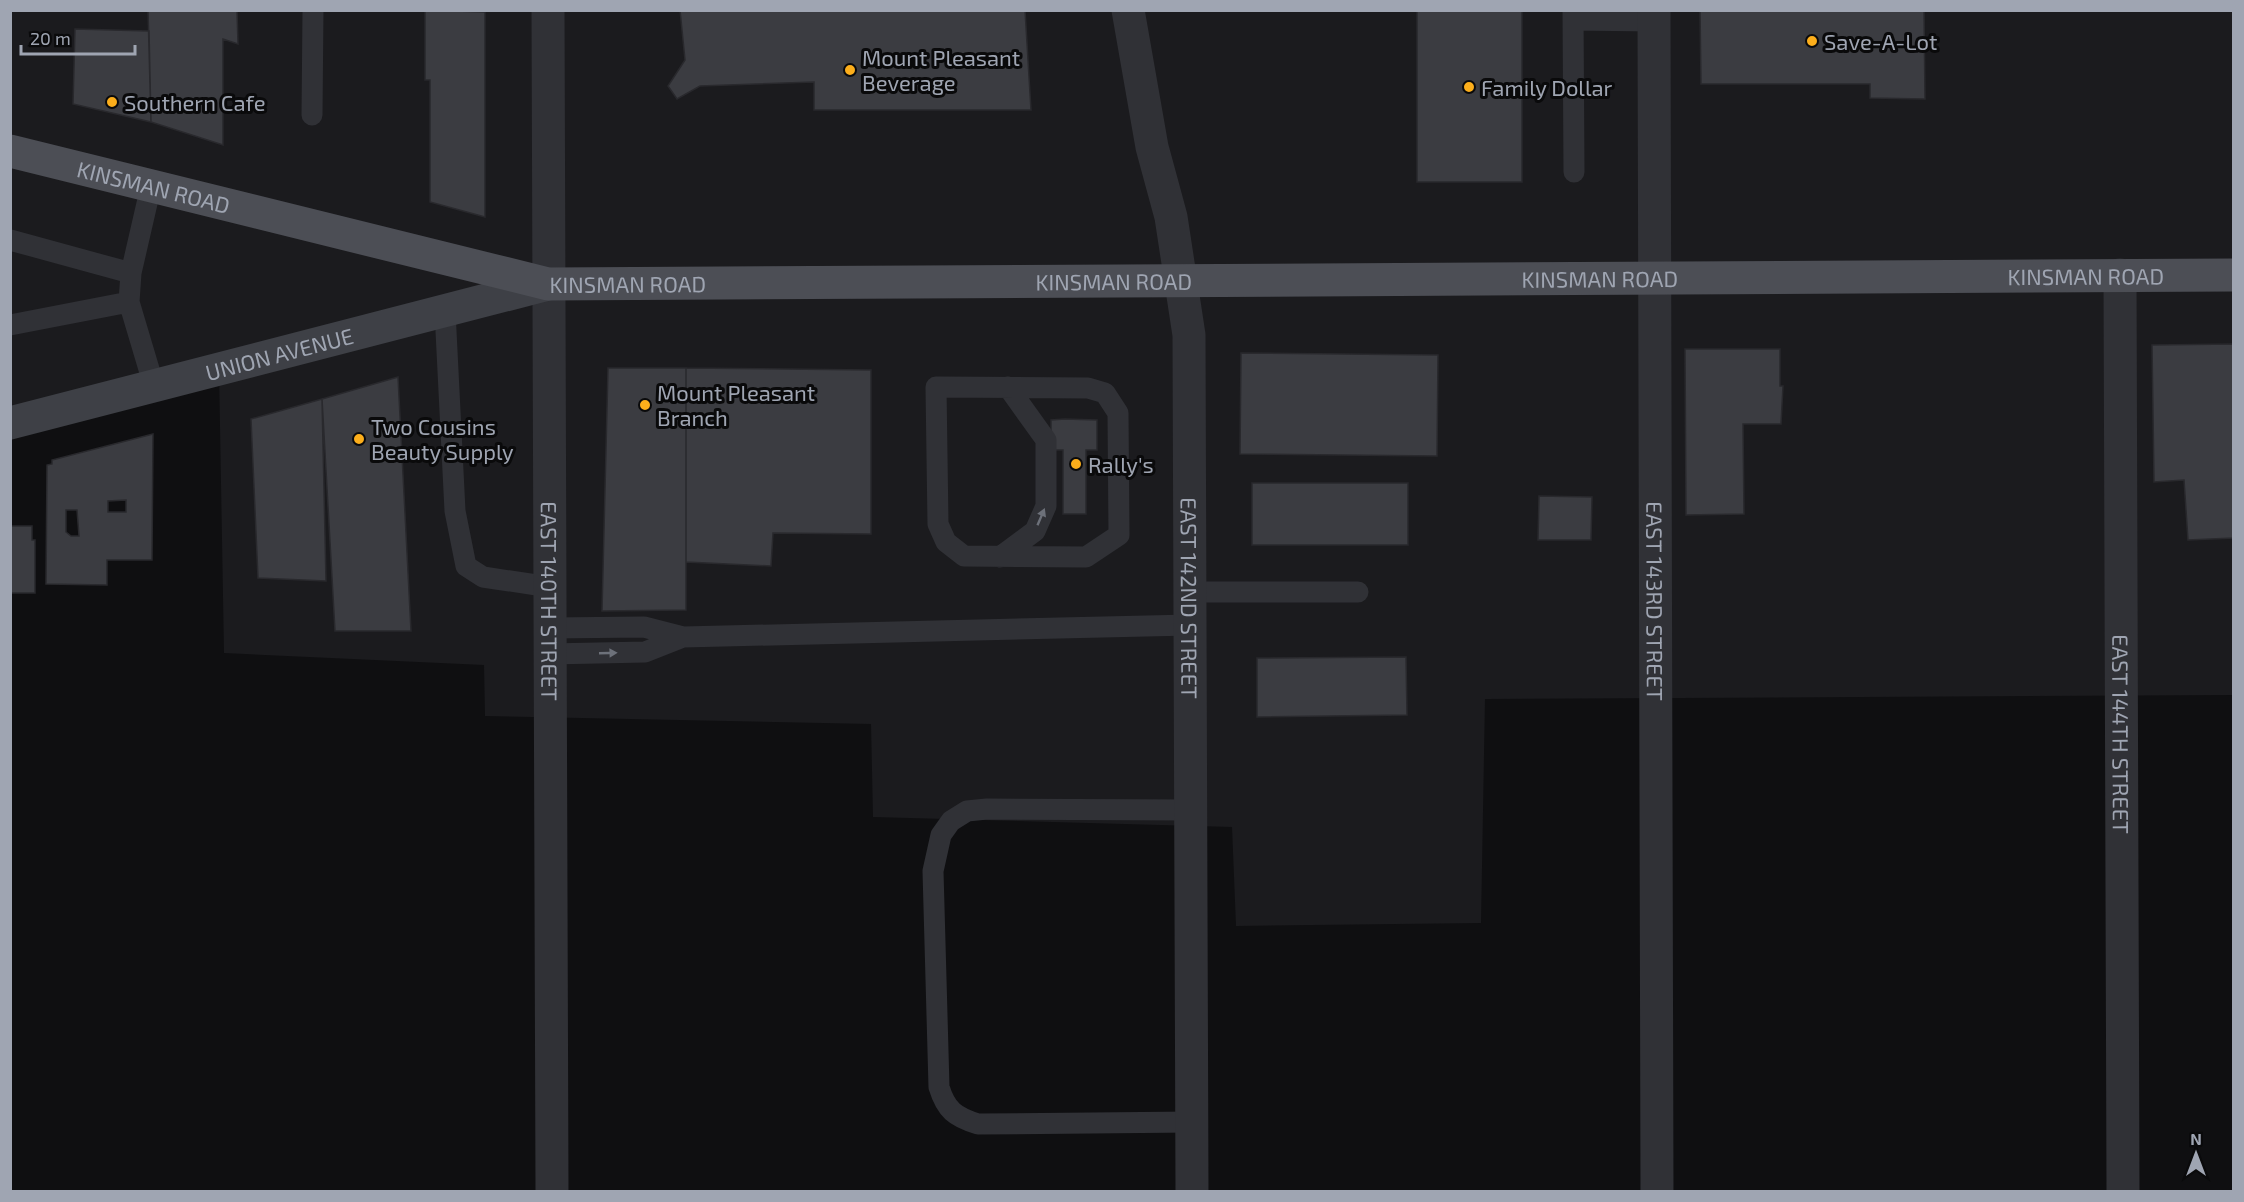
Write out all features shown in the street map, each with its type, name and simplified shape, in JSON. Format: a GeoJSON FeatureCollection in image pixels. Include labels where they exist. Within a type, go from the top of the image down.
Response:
{"type":"FeatureCollection","features":[{"type":"Feature","properties":{"kind":"main road","name":"KINSMAN ROAD"},"geometry":{"type":"LineString","coordinates":[[10,151],[548,284],[2234,275]]}},
{"type":"Feature","properties":{"kind":"main road","name":"UNION AVENUE"},"geometry":{"type":"LineString","coordinates":[[10,423],[548,284]]}},
{"type":"Feature","properties":{"kind":"street","name":"EAST 140TH STREET"},"geometry":{"type":"LineString","coordinates":[[548,10],[552,1191]]}},
{"type":"Feature","properties":{"kind":"street","name":"EAST 142ND STREET"},"geometry":{"type":"LineString","coordinates":[[1128,10],[1152,147],[1171,217],[1189,335],[1192,1191]]}},
{"type":"Feature","properties":{"kind":"street","name":"EAST 143RD STREET"},"geometry":{"type":"LineString","coordinates":[[1654,16],[1657,1191]]}},
{"type":"Feature","properties":{"kind":"street","name":"EAST 144TH STREET"},"geometry":{"type":"LineString","coordinates":[[2120,275],[2123,1191]]}},
{"type":"Feature","properties":{"kind":"lane"},"geometry":{"type":"LineString","coordinates":[[312,115],[313,10]]}},
{"type":"Feature","properties":{"kind":"lane"},"geometry":{"type":"LineString","coordinates":[[1574,172],[1573,15],[1654,16]]}},
{"type":"Feature","properties":{"kind":"lane"},"geometry":{"type":"LineString","coordinates":[[151,186],[131,273],[129,302],[154,386]]}},
{"type":"Feature","properties":{"kind":"lane"},"geometry":{"type":"LineString","coordinates":[[10,240],[131,273]]}},
{"type":"Feature","properties":{"kind":"lane"},"geometry":{"type":"LineString","coordinates":[[10,325],[129,302]]}},
{"type":"Feature","properties":{"kind":"lane"},"geometry":{"type":"LineString","coordinates":[[445,311],[455,511],[466,566],[483,577],[550,586]]}},
{"type":"Feature","properties":{"kind":"lane"},"geometry":{"type":"LineString","coordinates":[[936,387],[1008,387],[1088,388],[1105,393],[1118,413],[1119,535],[1086,557],[964,556],[946,542],[938,524],[936,387]]}},
{"type":"Feature","properties":{"kind":"lane"},"geometry":{"type":"LineString","coordinates":[[1000,557],[1035,531],[1046,506],[1046,440],[1008,387]]}},
{"type":"Feature","properties":{"kind":"lane"},"geometry":{"type":"LineString","coordinates":[[1190,592],[1358,592]]}},
{"type":"Feature","properties":{"kind":"lane"},"geometry":{"type":"LineString","coordinates":[[550,641],[645,652],[683,637],[1190,625]]}},
{"type":"Feature","properties":{"kind":"lane"},"geometry":{"type":"LineString","coordinates":[[1191,810],[987,808],[966,811],[951,821],[941,835],[933,871],[939,1087],[950,1112],[978,1124],[1192,1122]]}},
{"type":"Feature","properties":{"kind":"shaded area"},"geometry":{"type":"Polygon","coordinates":[[[11,11],[2233,11],[2233,695],[1485,699],[1481,923],[1236,926],[1232,827],[873,817],[871,724],[485,716],[484,665],[224,653],[219,370],[11,423],[11,11]]]}},
{"type":"Feature","properties":{"kind":"building"},"geometry":{"type":"Polygon","coordinates":[[[148,10],[237,10],[238,44],[223,39],[223,145],[151,122],[148,10]]]}},
{"type":"Feature","properties":{"kind":"building"},"geometry":{"type":"Polygon","coordinates":[[[425,10],[485,12],[485,217],[430,202],[430,80],[425,80],[425,10]]]}},
{"type":"Feature","properties":{"kind":"building"},"geometry":{"type":"Polygon","coordinates":[[[680,10],[1025,10],[1031,110],[814,110],[814,82],[700,86],[677,99],[668,86],[685,60],[680,10]]]}},
{"type":"Feature","properties":{"kind":"building","name":"Family Dollar"},"geometry":{"type":"Polygon","coordinates":[[[1417,10],[1522,10],[1522,182],[1417,182],[1417,10]]]}},
{"type":"Feature","properties":{"kind":"building","name":"Save-A-Lot"},"geometry":{"type":"Polygon","coordinates":[[[1700,10],[1924,10],[1925,99],[1870,98],[1870,84],[1701,84],[1700,10]]]}},
{"type":"Feature","properties":{"kind":"building"},"geometry":{"type":"Polygon","coordinates":[[[75,29],[149,31],[151,122],[73,104],[75,29]]]}},
{"type":"Feature","properties":{"kind":"building"},"geometry":{"type":"Polygon","coordinates":[[[2234,344],[2234,538],[2188,540],[2184,480],[2154,482],[2152,345],[2234,344]]]}},
{"type":"Feature","properties":{"kind":"building"},"geometry":{"type":"Polygon","coordinates":[[[1685,349],[1780,349],[1780,386],[1783,386],[1781,424],[1743,424],[1744,514],[1686,515],[1685,349]]]}},
{"type":"Feature","properties":{"kind":"building"},"geometry":{"type":"Polygon","coordinates":[[[1241,353],[1438,355],[1437,456],[1240,454],[1241,353]]]}},
{"type":"Feature","properties":{"kind":"building"},"geometry":{"type":"Polygon","coordinates":[[[608,368],[686,368],[686,610],[602,611],[608,368]]]}},
{"type":"Feature","properties":{"kind":"building"},"geometry":{"type":"Polygon","coordinates":[[[686,368],[871,370],[871,534],[773,533],[771,566],[686,562],[686,368]]]}},
{"type":"Feature","properties":{"kind":"building"},"geometry":{"type":"Polygon","coordinates":[[[398,377],[411,631],[335,631],[322,399],[398,377]]]}},
{"type":"Feature","properties":{"kind":"building"},"geometry":{"type":"Polygon","coordinates":[[[322,399],[326,581],[258,578],[251,419],[322,399]]]}},
{"type":"Feature","properties":{"kind":"building"},"geometry":{"type":"Polygon","coordinates":[[[1051,420],[1097,420],[1097,450],[1086,450],[1086,514],[1063,514],[1063,450],[1051,450],[1051,420]]]}},
{"type":"Feature","properties":{"kind":"building"},"geometry":{"type":"Polygon","coordinates":[[[153,434],[152,560],[107,560],[107,585],[46,584],[47,465],[52,464],[52,460],[153,434]],[[126,500],[108,501],[108,512],[126,512],[126,500]],[[66,510],[66,532],[71,536],[79,536],[77,510],[66,510]]]}},
{"type":"Feature","properties":{"kind":"building"},"geometry":{"type":"Polygon","coordinates":[[[1252,483],[1408,483],[1408,545],[1252,545],[1252,483]]]}},
{"type":"Feature","properties":{"kind":"building"},"geometry":{"type":"Polygon","coordinates":[[[1539,496],[1592,497],[1591,540],[1538,540],[1539,496]]]}},
{"type":"Feature","properties":{"kind":"building"},"geometry":{"type":"Polygon","coordinates":[[[10,526],[32,526],[32,540],[35,540],[35,593],[10,593],[10,526]]]}},
{"type":"Feature","properties":{"kind":"building"},"geometry":{"type":"Polygon","coordinates":[[[1406,657],[1407,715],[1257,717],[1257,658],[1406,657]]]}},
{"type":"Feature","properties":{"kind":"place","name":"Save-A-Lot"},"geometry":{"type":"Point","coordinates":[1812,41]}},
{"type":"Feature","properties":{"kind":"place","name":"Mount Pleasant Beverage"},"geometry":{"type":"Point","coordinates":[850,70]}},
{"type":"Feature","properties":{"kind":"place","name":"Family Dollar"},"geometry":{"type":"Point","coordinates":[1469,87]}},
{"type":"Feature","properties":{"kind":"place","name":"Southern Cafe"},"geometry":{"type":"Point","coordinates":[112,102]}},
{"type":"Feature","properties":{"kind":"place","name":"Mount Pleasant Branch"},"geometry":{"type":"Point","coordinates":[645,405]}},
{"type":"Feature","properties":{"kind":"place","name":"Two Cousins Beauty Supply"},"geometry":{"type":"Point","coordinates":[359,439]}},
{"type":"Feature","properties":{"kind":"place","name":"Rally's"},"geometry":{"type":"Point","coordinates":[1076,464]}}]}
